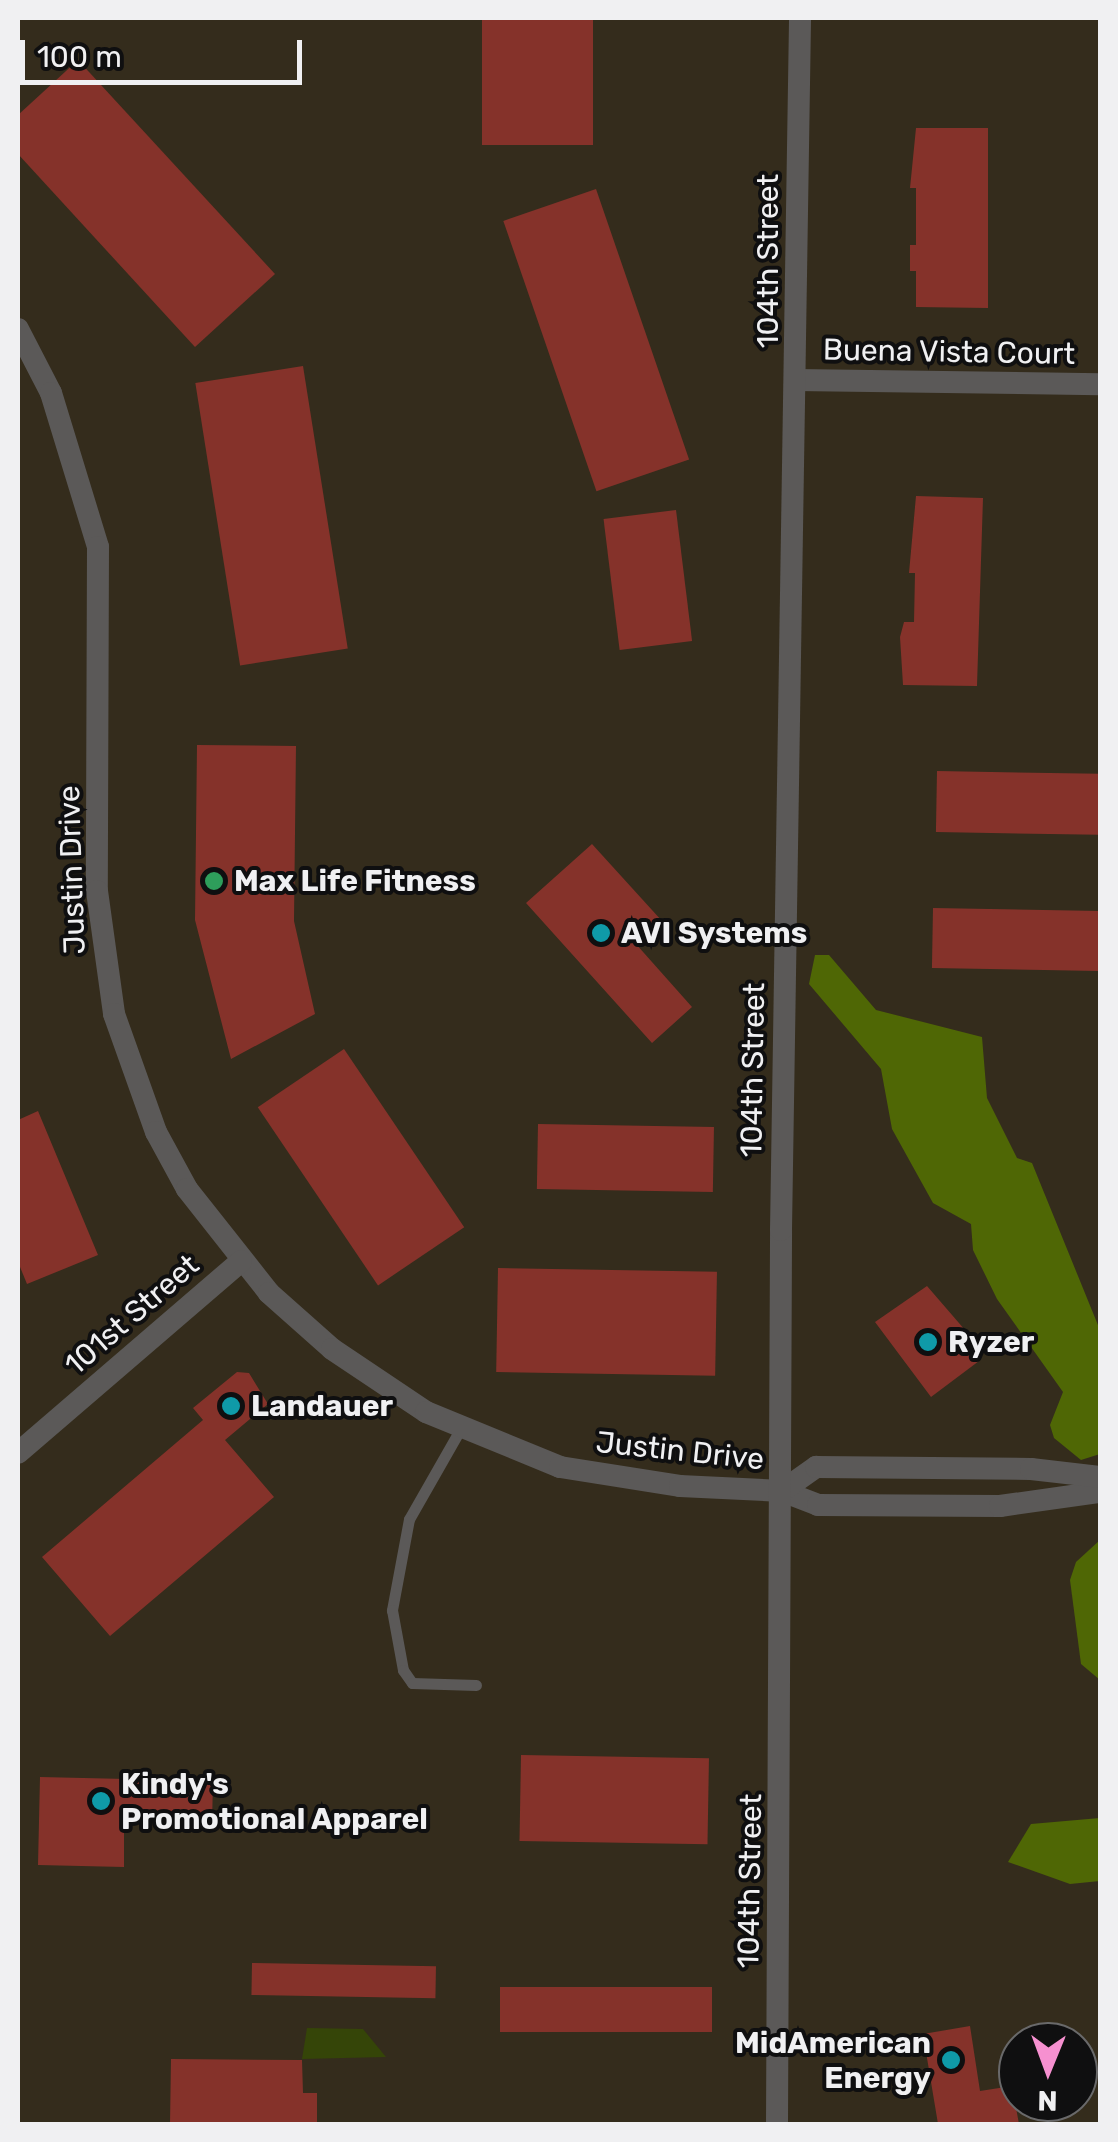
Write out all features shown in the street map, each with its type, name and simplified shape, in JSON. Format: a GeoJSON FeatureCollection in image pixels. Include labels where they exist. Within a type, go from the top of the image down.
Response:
{"type":"FeatureCollection","features":[{"type":"Feature","properties":{"kind":"street","name":"104th Street"},"geometry":{"type":"LineString","coordinates":[[777,2124],[800,18]]}},
{"type":"Feature","properties":{"kind":"street","name":"Justin Drive"},"geometry":{"type":"LineString","coordinates":[[18,329],[51,393],[98,547],[97,891],[114,1014],[156,1132],[241,1261],[332,1349],[461,1428],[560,1467],[619,1479],[782,1491],[818,1506],[1045,1502],[1100,1492]]}},
{"type":"Feature","properties":{"kind":"street","name":"Buena Vista Court"},"geometry":{"type":"LineString","coordinates":[[796,380],[1100,384]]}},
{"type":"Feature","properties":{"kind":"street","name":"101st Street"},"geometry":{"type":"LineString","coordinates":[[18,1453],[241,1261]]}},
{"type":"Feature","properties":{"kind":"street","name":"Justin Drive"},"geometry":{"type":"LineString","coordinates":[[782,1491],[821,1467],[1030,1469],[1100,1477]]}},
{"type":"Feature","properties":{"kind":"lane"},"geometry":{"type":"LineString","coordinates":[[461,1428],[408,1519],[392,1610],[403,1670],[412,1682],[476,1685]]}},
{"type":"Feature","properties":{"kind":"shaded area"},"geometry":{"type":"Polygon","coordinates":[[[18,18],[1100,18],[1100,2124],[18,2124],[18,18]]]}},
{"type":"Feature","properties":{"kind":"green space"},"geometry":{"type":"Polygon","coordinates":[[[815,955],[829,955],[876,1010],[982,1037],[987,1098],[1017,1158],[1032,1163],[1100,1330],[1100,1454],[1081,1460],[1054,1438],[1050,1425],[1063,1392],[997,1299],[973,1250],[971,1224],[933,1203],[892,1129],[881,1069],[809,984],[815,955]]]}},
{"type":"Feature","properties":{"kind":"green space"},"geometry":{"type":"Polygon","coordinates":[[[1100,1540],[1100,1680],[1081,1664],[1070,1580],[1076,1562],[1100,1540]]]}},
{"type":"Feature","properties":{"kind":"green space"},"geometry":{"type":"Polygon","coordinates":[[[1100,1818],[1100,1881],[1070,1884],[1008,1862],[1031,1824],[1100,1818]]]}},
{"type":"Feature","properties":{"kind":"green space"},"geometry":{"type":"Polygon","coordinates":[[[307,2028],[363,2029],[386,2057],[302,2059],[307,2028]]]}},
{"type":"Feature","properties":{"kind":"building"},"geometry":{"type":"Polygon","coordinates":[[[482,18],[593,18],[593,145],[482,145],[482,18]]]}},
{"type":"Feature","properties":{"kind":"building"},"geometry":{"type":"Polygon","coordinates":[[[78,60],[275,274],[195,347],[18,154],[18,115],[78,60]]]}},
{"type":"Feature","properties":{"kind":"building"},"geometry":{"type":"Polygon","coordinates":[[[916,128],[988,128],[988,308],[916,307],[916,271],[910,271],[910,245],[916,245],[916,188],[910,188],[916,128]]]}},
{"type":"Feature","properties":{"kind":"building"},"geometry":{"type":"Polygon","coordinates":[[[596,189],[689,459],[596,491],[503,221],[596,189]]]}},
{"type":"Feature","properties":{"kind":"building"},"geometry":{"type":"Polygon","coordinates":[[[303,366],[348,648],[240,666],[195,383],[303,366]]]}},
{"type":"Feature","properties":{"kind":"building"},"geometry":{"type":"Polygon","coordinates":[[[916,496],[983,498],[977,686],[903,685],[900,637],[904,622],[914,622],[915,573],[909,573],[916,496]]]}},
{"type":"Feature","properties":{"kind":"building"},"geometry":{"type":"Polygon","coordinates":[[[676,510],[692,641],[620,650],[604,519],[676,510]]]}},
{"type":"Feature","properties":{"kind":"building"},"geometry":{"type":"Polygon","coordinates":[[[197,745],[296,746],[294,921],[315,1014],[231,1059],[195,920],[197,745]]]}},
{"type":"Feature","properties":{"kind":"building"},"geometry":{"type":"Polygon","coordinates":[[[937,771],[1100,774],[1099,835],[936,832],[937,771]]]}},
{"type":"Feature","properties":{"kind":"building","name":"AVI Systems"},"geometry":{"type":"Polygon","coordinates":[[[592,844],[662,921],[636,944],[692,1007],[652,1043],[526,903],[592,844]]]}},
{"type":"Feature","properties":{"kind":"building"},"geometry":{"type":"Polygon","coordinates":[[[933,908],[1100,911],[1099,971],[932,968],[933,908]]]}},
{"type":"Feature","properties":{"kind":"building"},"geometry":{"type":"Polygon","coordinates":[[[344,1049],[464,1227],[378,1285],[258,1107],[344,1049]]]}},
{"type":"Feature","properties":{"kind":"building"},"geometry":{"type":"Polygon","coordinates":[[[38,1111],[98,1255],[27,1284],[18,1262],[18,1120],[38,1111]]]}},
{"type":"Feature","properties":{"kind":"building"},"geometry":{"type":"Polygon","coordinates":[[[538,1124],[714,1127],[713,1192],[537,1189],[538,1124]]]}},
{"type":"Feature","properties":{"kind":"building"},"geometry":{"type":"Polygon","coordinates":[[[498,1268],[717,1272],[715,1376],[496,1372],[498,1268]]]}},
{"type":"Feature","properties":{"kind":"building","name":"Ryzer"},"geometry":{"type":"Polygon","coordinates":[[[927,1286],[965,1330],[961,1334],[979,1361],[931,1397],[875,1322],[927,1286]]]}},
{"type":"Feature","properties":{"kind":"building"},"geometry":{"type":"Polygon","coordinates":[[[237,1372],[249,1373],[268,1404],[225,1440],[274,1497],[110,1636],[42,1557],[203,1420],[193,1408],[237,1372]]]}},
{"type":"Feature","properties":{"kind":"building"},"geometry":{"type":"Polygon","coordinates":[[[521,1755],[709,1758],[707,1844],[519,1841],[521,1755]]]}},
{"type":"Feature","properties":{"kind":"building","name":"Kindy's Promotional Apparel"},"geometry":{"type":"Polygon","coordinates":[[[40,1777],[213,1781],[212,1824],[124,1822],[124,1867],[38,1865],[40,1777]]]}},
{"type":"Feature","properties":{"kind":"building"},"geometry":{"type":"Polygon","coordinates":[[[252,1963],[436,1966],[435,1998],[251,1995],[252,1963]]]}},
{"type":"Feature","properties":{"kind":"building"},"geometry":{"type":"Polygon","coordinates":[[[500,1987],[712,1987],[712,2032],[500,2032],[500,1987]]]}},
{"type":"Feature","properties":{"kind":"building","name":"MidAmerican Energy"},"geometry":{"type":"Polygon","coordinates":[[[970,2026],[980,2091],[998,2088],[998,2122],[1019,2124],[938,2124],[923,2034],[970,2026]]]}},
{"type":"Feature","properties":{"kind":"building"},"geometry":{"type":"Polygon","coordinates":[[[171,2059],[302,2060],[303,2093],[317,2093],[317,2124],[170,2124],[171,2059]]]}},
{"type":"Feature","properties":{"kind":"place","name":"Max Life Fitness"},"geometry":{"type":"Point","coordinates":[214,881]}},
{"type":"Feature","properties":{"kind":"place","name":"AVI Systems"},"geometry":{"type":"Point","coordinates":[601,933]}},
{"type":"Feature","properties":{"kind":"place","name":"Ryzer"},"geometry":{"type":"Point","coordinates":[928,1342]}},
{"type":"Feature","properties":{"kind":"place","name":"Landauer"},"geometry":{"type":"Point","coordinates":[231,1406]}},
{"type":"Feature","properties":{"kind":"place","name":"Kindy's Promotional Apparel"},"geometry":{"type":"Point","coordinates":[101,1801]}},
{"type":"Feature","properties":{"kind":"place","name":"MidAmerican Energy"},"geometry":{"type":"Point","coordinates":[951,2060]}}]}
